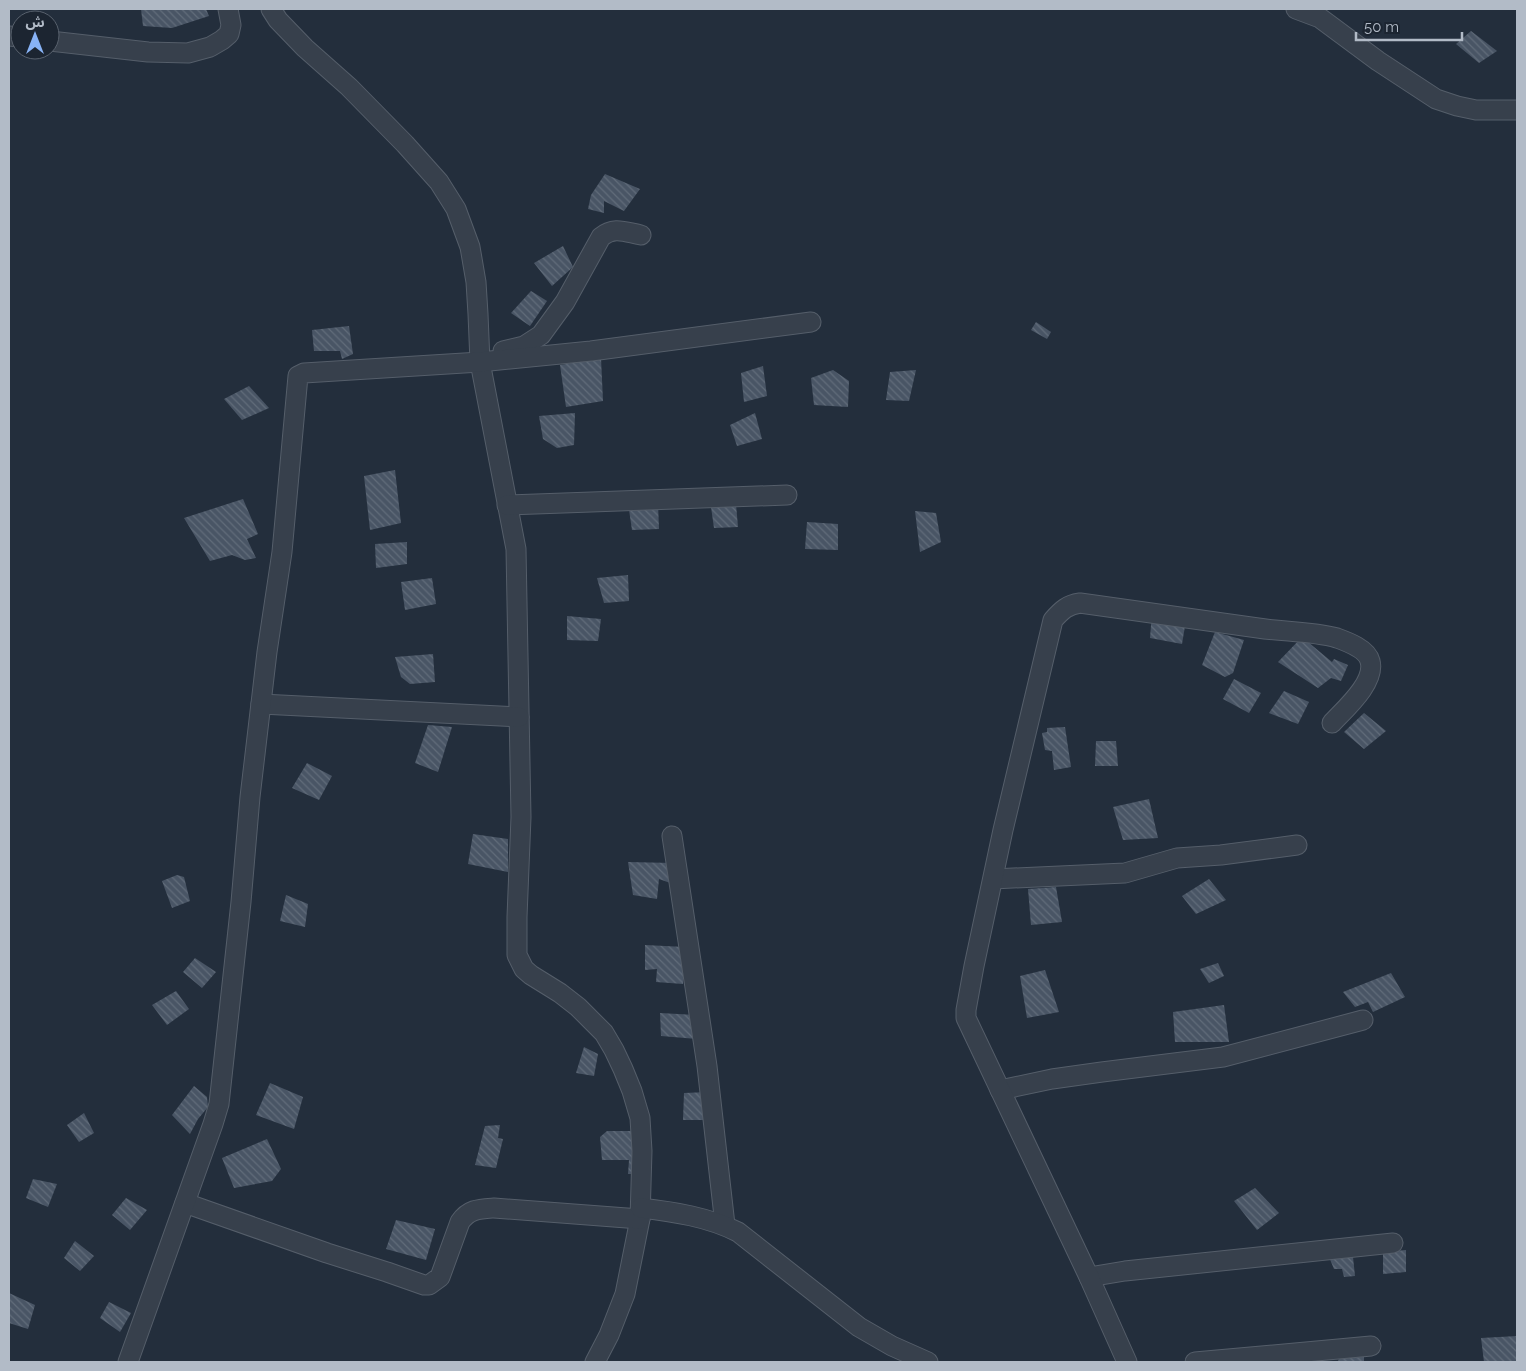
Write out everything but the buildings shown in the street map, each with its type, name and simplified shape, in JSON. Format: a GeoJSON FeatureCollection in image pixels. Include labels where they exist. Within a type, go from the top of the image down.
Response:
{"type":"FeatureCollection","features":[{"type":"Feature","properties":{"kind":"street"},"geometry":{"type":"LineString","coordinates":[[60,42],[148,52],[188,54],[210,47],[229,34],[231,25],[228,9]]}},
{"type":"Feature","properties":{"kind":"street"},"geometry":{"type":"LineString","coordinates":[[271,9],[278,20],[305,48],[349,87],[439,182],[456,209],[470,247],[476,282],[478,314],[488,362],[517,565],[521,816],[517,955],[524,968],[578,1007],[604,1033],[632,1090],[640,1118],[642,1151],[641,1213],[625,1294],[609,1335],[595,1362]]}},
{"type":"Feature","properties":{"kind":"street"},"geometry":{"type":"LineString","coordinates":[[1296,9],[1320,18],[1378,61],[1436,99],[1476,110],[1517,110]]}},
{"type":"Feature","properties":{"kind":"street"},"geometry":{"type":"LineString","coordinates":[[488,362],[498,353],[524,346],[541,335],[565,302],[601,237],[613,230],[641,236]]}},
{"type":"Feature","properties":{"kind":"street"},"geometry":{"type":"LineString","coordinates":[[128,1362],[219,1104],[260,704],[282,552],[298,376],[304,373],[488,362],[590,351],[811,322]]}},
{"type":"Feature","properties":{"kind":"street"},"geometry":{"type":"LineString","coordinates":[[508,505],[787,495]]}},
{"type":"Feature","properties":{"kind":"street"},"geometry":{"type":"LineString","coordinates":[[1127,1362],[1089,1277],[966,1018],[974,966],[993,879],[1054,620],[1062,610],[1070,605],[1080,603],[1337,638],[1367,654],[1371,662],[1371,670],[1368,681],[1332,723]]}},
{"type":"Feature","properties":{"kind":"street"},"geometry":{"type":"LineString","coordinates":[[260,704],[519,718]]}},
{"type":"Feature","properties":{"kind":"street"},"geometry":{"type":"LineString","coordinates":[[672,836],[707,1066],[724,1225]]}},
{"type":"Feature","properties":{"kind":"street"},"geometry":{"type":"LineString","coordinates":[[993,879],[1125,873],[1178,858],[1205,857],[1297,845]]}},
{"type":"Feature","properties":{"kind":"street"},"geometry":{"type":"LineString","coordinates":[[1000,1090],[1052,1079],[1223,1057],[1363,1020]]}},
{"type":"Feature","properties":{"kind":"street"},"geometry":{"type":"LineString","coordinates":[[185,1203],[424,1285],[429,1285],[440,1277],[460,1222],[465,1215],[476,1210],[494,1208],[641,1213],[703,1218],[738,1232],[859,1327],[892,1346],[928,1362]]}},
{"type":"Feature","properties":{"kind":"street"},"geometry":{"type":"LineString","coordinates":[[1089,1277],[1126,1271],[1393,1243]]}},
{"type":"Feature","properties":{"kind":"street"},"geometry":{"type":"LineString","coordinates":[[1195,1362],[1370,1346]]}}]}
